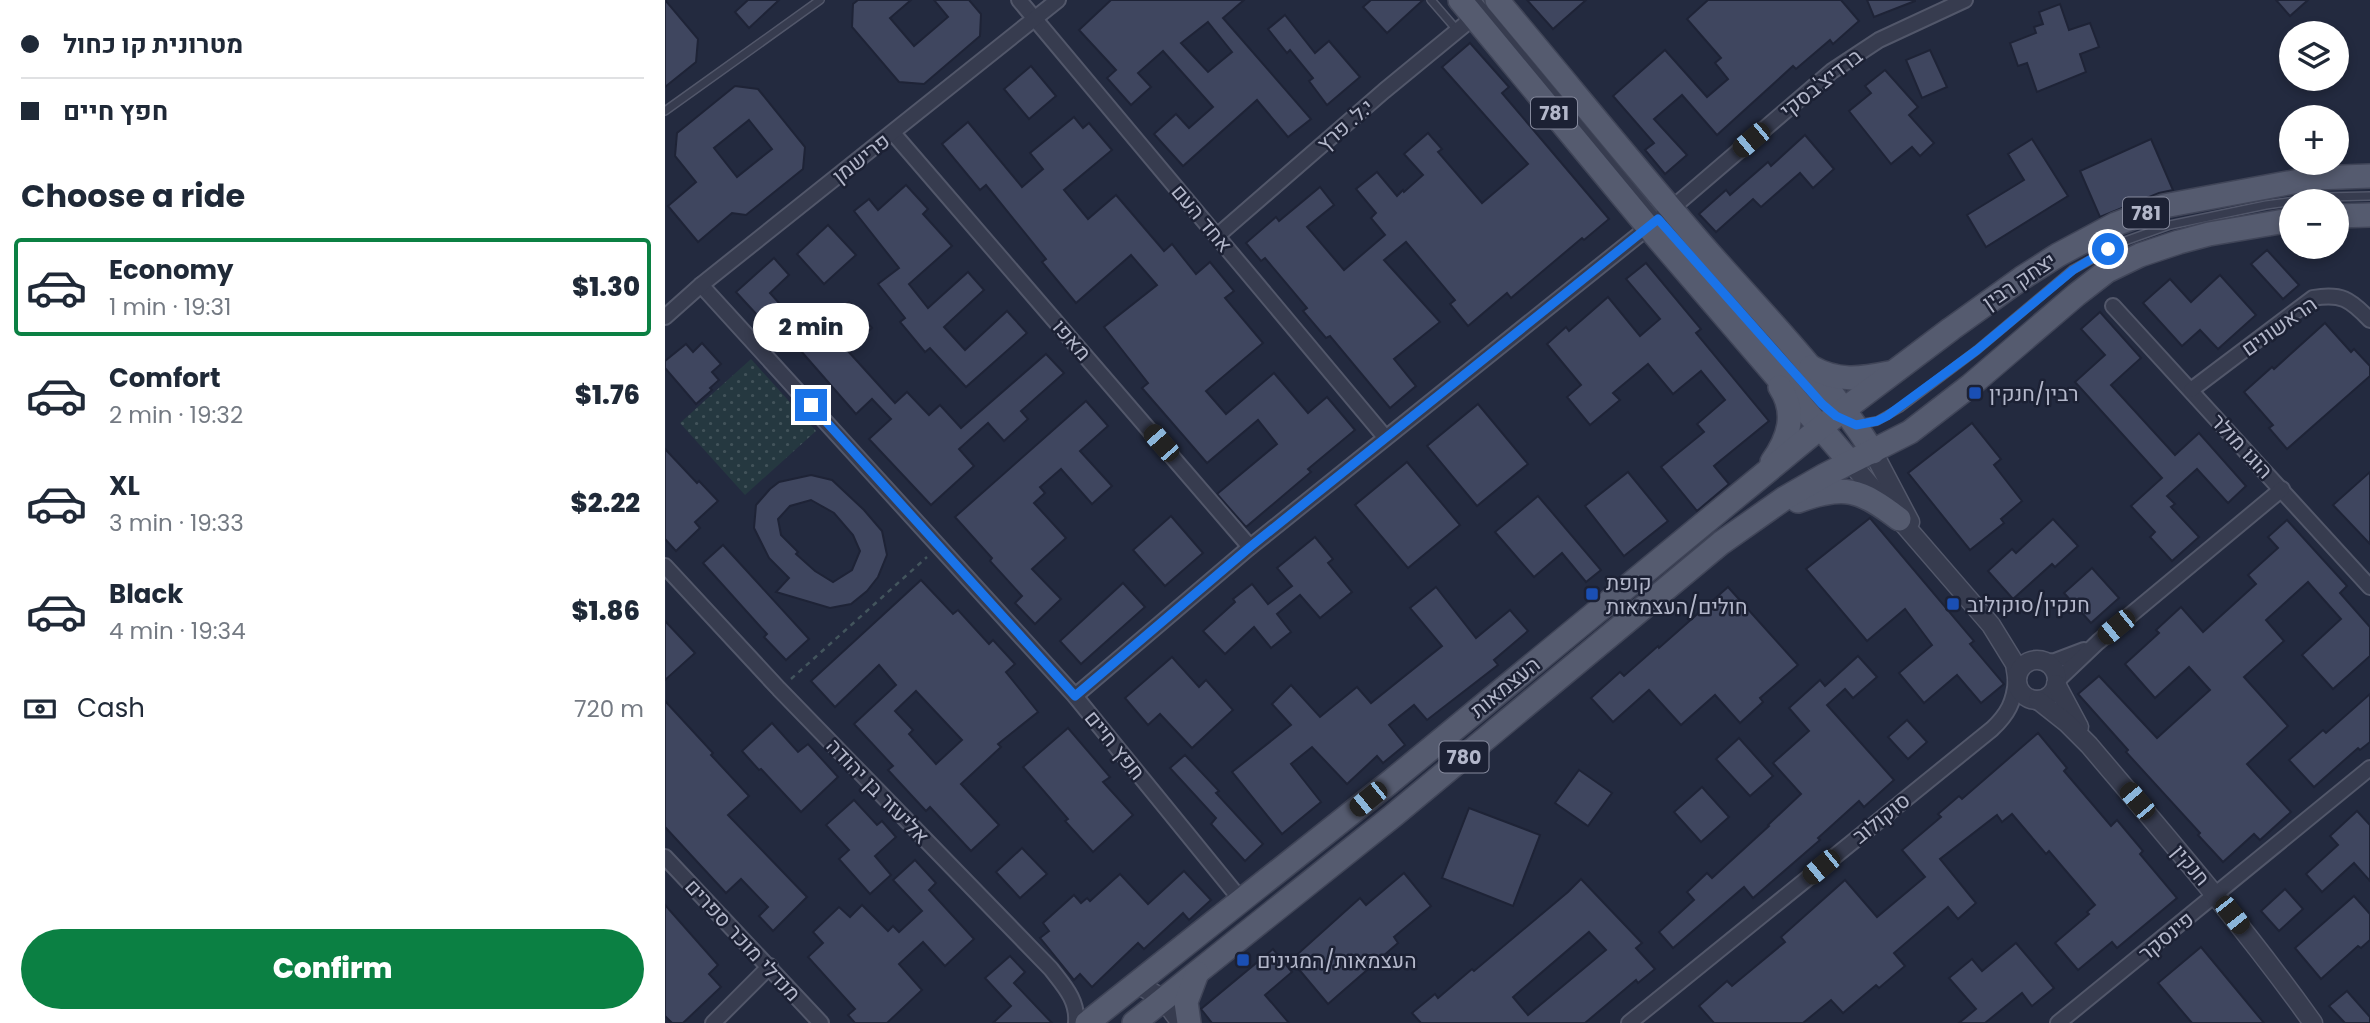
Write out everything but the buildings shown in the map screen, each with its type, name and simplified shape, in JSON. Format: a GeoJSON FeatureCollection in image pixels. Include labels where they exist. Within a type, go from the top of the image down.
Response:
{"type":"FeatureCollection","features":[{"type":"Feature","properties":{"kind":"main road","name":"781"},"geometry":{"type":"LineString","coordinates":[[1498,0],[1761,358],[1839,419],[1873,452]]}},
{"type":"Feature","properties":{"kind":"main road","name":"781"},"geometry":{"type":"LineString","coordinates":[[1467,12],[1659,218],[1808,366],[1839,419],[1850,461]]}},
{"type":"Feature","properties":{"kind":"main road","name":"יצחק רבין"},"geometry":{"type":"LineString","coordinates":[[1839,419],[1894,372],[2022,278],[2116,224],[2164,206],[2229,192],[2315,178],[2370,176]]}},
{"type":"Feature","properties":{"kind":"main road"},"geometry":{"type":"LineString","coordinates":[[2349,216],[2370,215]]}},
{"type":"Feature","properties":{"kind":"main road","name":"יצחק רבין"},"geometry":{"type":"LineString","coordinates":[[1850,461],[1910,432],[1952,401],[2076,295],[2122,263],[2149,251],[2209,234],[2279,222]]}},
{"type":"Feature","properties":{"kind":"main road"},"geometry":{"type":"LineString","coordinates":[[1761,358],[1784,393],[1790,418],[1786,438],[1762,476]]}},
{"type":"Feature","properties":{"kind":"main road"},"geometry":{"type":"LineString","coordinates":[[1808,366],[1840,379],[1867,378],[1894,372]]}},
{"type":"Feature","properties":{"kind":"main road"},"geometry":{"type":"LineString","coordinates":[[1839,419],[1855,438],[1873,452]]}},
{"type":"Feature","properties":{"kind":"main road","name":"העצמאות"},"geometry":{"type":"LineString","coordinates":[[1087,1023],[1389,783],[1762,476],[1839,419]]}},
{"type":"Feature","properties":{"kind":"main road","name":"העצמאות"},"geometry":{"type":"LineString","coordinates":[[1143,1020],[1198,970],[1394,816],[1747,523],[1850,461]]}},
{"type":"Feature","properties":{"kind":"main road"},"geometry":{"type":"LineString","coordinates":[[1747,523],[1809,497],[1835,491],[1860,494],[1879,503],[1899,519]]}},
{"type":"Feature","properties":{"kind":"main road"},"geometry":{"type":"LineString","coordinates":[[1189,1023],[1186,1002],[1198,970]]}},
{"type":"Feature","properties":{"kind":"street","name":"אחד העם"},"geometry":{"type":"LineString","coordinates":[[1019,0],[1385,437]]}},
{"type":"Feature","properties":{"kind":"street","name":"פרישמן"},"geometry":{"type":"LineString","coordinates":[[665,317],[701,285],[1058,0]]}},
{"type":"Feature","properties":{"kind":"street","name":"ברדיצ'בסקי"},"geometry":{"type":"LineString","coordinates":[[1075,696],[1250,547],[1659,218],[1832,71],[1879,40],[1965,0]]}},
{"type":"Feature","properties":{"kind":"street","name":"י.ל. פרץ"},"geometry":{"type":"LineString","coordinates":[[1217,236],[1467,12]]}},
{"type":"Feature","properties":{"kind":"street","name":"מאפו"},"geometry":{"type":"LineString","coordinates":[[893,132],[1250,547]]}},
{"type":"Feature","properties":{"kind":"street","name":"חפץ חיים"},"geometry":{"type":"LineString","coordinates":[[701,285],[1075,696],[1241,900]]}},
{"type":"Feature","properties":{"kind":"street","name":"הראשונים"},"geometry":{"type":"LineString","coordinates":[[2191,390],[2313,298],[2334,295],[2350,301],[2370,320]]}},
{"type":"Feature","properties":{"kind":"street","name":"הוגו מולר"},"geometry":{"type":"LineString","coordinates":[[2113,306],[2370,587]]}},
{"type":"Feature","properties":{"kind":"street"},"geometry":{"type":"LineString","coordinates":[[1873,452],[1920,541]]}},
{"type":"Feature","properties":{"kind":"street"},"geometry":{"type":"LineString","coordinates":[[1850,461],[1991,625],[2015,664],[2017,686],[2025,697],[2038,700],[2050,695],[2057,682],[2098,642],[2282,489]]}},
{"type":"Feature","properties":{"kind":"street","name":"אליעזר בן יהודה"},"geometry":{"type":"LineString","coordinates":[[665,566],[779,689],[1051,969],[1076,1005],[1076,1023]]}},
{"type":"Feature","properties":{"kind":"street"},"geometry":{"type":"LineString","coordinates":[[1991,625],[2016,646],[2055,671],[2057,682]]}},
{"type":"Feature","properties":{"kind":"street"},"geometry":{"type":"LineString","coordinates":[[2017,678],[2021,667],[2026,663],[2066,657],[2098,642]]}},
{"type":"Feature","properties":{"kind":"street","name":"סוקולוב"},"geometry":{"type":"LineString","coordinates":[[1629,1023],[1992,729],[2015,698],[2017,678]]}},
{"type":"Feature","properties":{"kind":"street","name":"חנקין"},"geometry":{"type":"LineString","coordinates":[[2057,682],[2089,745]]}},
{"type":"Feature","properties":{"kind":"street","name":"חנקין"},"geometry":{"type":"LineString","coordinates":[[2038,700],[2089,745],[2216,895],[2278,973],[2313,1023]]}},
{"type":"Feature","properties":{"kind":"street","name":"פינסקר"},"geometry":{"type":"LineString","coordinates":[[2058,1023],[2370,768]]}},
{"type":"Feature","properties":{"kind":"street","name":"מנדלי מוכר ספרים"},"geometry":{"type":"LineString","coordinates":[[665,857],[821,1023]]}},
{"type":"Feature","properties":{"kind":"street"},"geometry":{"type":"LineString","coordinates":[[713,1023],[770,967]]}},
{"type":"Feature","properties":{"kind":"street"},"geometry":{"type":"LineString","coordinates":[[1138,984],[1163,999],[1181,1023]]}},
{"type":"Feature","properties":{"kind":"street"},"geometry":{"type":"LineString","coordinates":[[1138,984],[1143,1020]]}},
{"type":"Feature","properties":{"kind":"lane"},"geometry":{"type":"LineString","coordinates":[[665,111],[820,0]]}},
{"type":"Feature","properties":{"kind":"lane"},"geometry":{"type":"LineString","coordinates":[[1431,0],[1467,12]]}},
{"type":"Feature","properties":{"kind":"lane"},"geometry":{"type":"LineString","coordinates":[[1659,218],[1822,404],[1839,419],[1877,421],[1901,408],[1977,350],[2073,270],[2125,241],[2159,228],[2266,205],[2324,197],[2370,196]]}},
{"type":"Feature","properties":{"kind":"path"},"geometry":{"type":"LineString","coordinates":[[779,689],[940,546]]}},
{"type":"Feature","properties":{"kind":"shaded area"},"geometry":{"type":"Polygon","coordinates":[[[751,359],[816,431],[745,495],[680,423],[751,359]]]}},
{"type":"Feature","properties":{"kind":"place","name":"רבין/חנקין"},"geometry":{"type":"Point","coordinates":[1975,393]}},
{"type":"Feature","properties":{"kind":"place","name":"קופת חולים/העצמאות"},"geometry":{"type":"Point","coordinates":[1592,594]}},
{"type":"Feature","properties":{"kind":"place","name":"חנקין/סוקולוב"},"geometry":{"type":"Point","coordinates":[1953,604]}},
{"type":"Feature","properties":{"kind":"place","name":"העצמאות/המגינים"},"geometry":{"type":"Point","coordinates":[1243,960]}},
{"type":"Feature","properties":{"kind":"route"},"geometry":{"type":"LineString","coordinates":[[811,405],[1075,696],[1250,547],[1658,219],[1822,404],[1836,416],[1856,425],[1877,421],[1901,408],[1977,350],[2073,270],[2108,249]]}}]}
